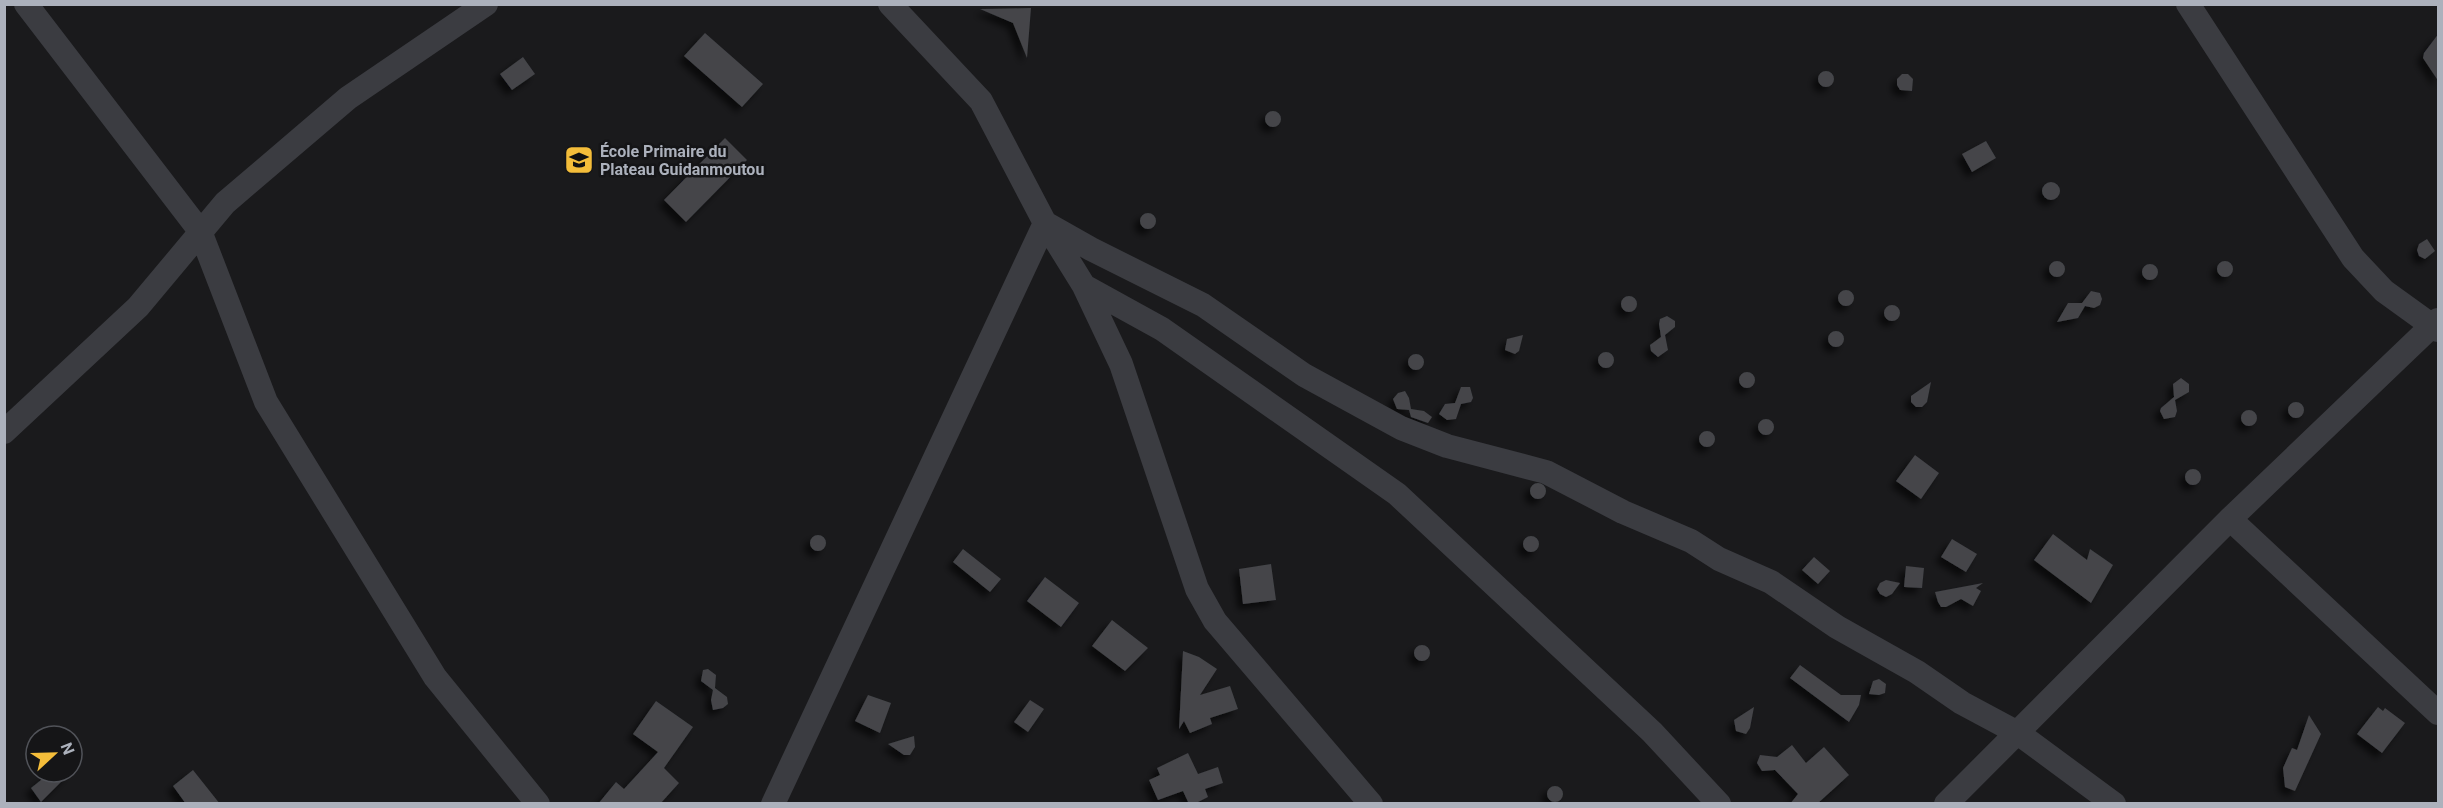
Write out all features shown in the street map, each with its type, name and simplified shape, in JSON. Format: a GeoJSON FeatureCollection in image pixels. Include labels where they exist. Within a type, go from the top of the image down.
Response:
{"type":"FeatureCollection","features":[{"type":"Feature","properties":{"kind":"street"},"geometry":{"type":"LineString","coordinates":[[26,4],[200,231],[266,402],[435,677],[538,804]]}},
{"type":"Feature","properties":{"kind":"street"},"geometry":{"type":"LineString","coordinates":[[4,432],[138,307],[225,203],[348,98],[486,4]]}},
{"type":"Feature","properties":{"kind":"street"},"geometry":{"type":"LineString","coordinates":[[890,4],[981,101],[1046,223],[1084,286],[1120,364],[1197,589],[1215,621],[1371,804]]}},
{"type":"Feature","properties":{"kind":"street"},"geometry":{"type":"LineString","coordinates":[[1946,804],[2230,519],[2437,325],[2384,291],[2353,258],[2188,4]]}},
{"type":"Feature","properties":{"kind":"street"},"geometry":{"type":"LineString","coordinates":[[1046,223],[1100,254],[1203,305],[1304,375],[1401,428],[1447,446],[1546,472],[1623,512],[1691,541],[1719,559],[1771,582],[1837,627],[1917,672],[1962,703],[2018,733],[2114,804]]}},
{"type":"Feature","properties":{"kind":"street"},"geometry":{"type":"LineString","coordinates":[[773,804],[1046,223]]}},
{"type":"Feature","properties":{"kind":"street"},"geometry":{"type":"LineString","coordinates":[[1084,286],[1161,329],[1397,494],[1652,732],[1719,804]]}},
{"type":"Feature","properties":{"kind":"street"},"geometry":{"type":"LineString","coordinates":[[2230,519],[2439,713]]}},
{"type":"Feature","properties":{"kind":"building"},"geometry":{"type":"Polygon","coordinates":[[[1031,8],[1027,58],[1013,23],[980,9],[1031,8]]]}},
{"type":"Feature","properties":{"kind":"building"},"geometry":{"type":"Polygon","coordinates":[[[705,33],[763,84],[742,107],[684,56],[705,33]]]}},
{"type":"Feature","properties":{"kind":"building"},"geometry":{"type":"Polygon","coordinates":[[[2439,33],[2439,82],[2423,58],[2424,53],[2439,33]]]}},
{"type":"Feature","properties":{"kind":"building"},"geometry":{"type":"Polygon","coordinates":[[[523,57],[535,74],[512,90],[500,74],[523,57]]]}},
{"type":"Feature","properties":{"kind":"building"},"geometry":{"type":"Polygon","coordinates":[[[1823,71],[1829,71],[1834,79],[1832,85],[1823,87],[1818,82],[1818,76],[1823,71]]]}},
{"type":"Feature","properties":{"kind":"building"},"geometry":{"type":"Polygon","coordinates":[[[1902,74],[1908,74],[1913,79],[1912,91],[1900,90],[1897,85],[1897,79],[1902,74]]]}},
{"type":"Feature","properties":{"kind":"building"},"geometry":{"type":"Polygon","coordinates":[[[1270,111],[1276,111],[1281,119],[1279,125],[1270,127],[1265,122],[1265,116],[1270,111]]]}},
{"type":"Feature","properties":{"kind":"building"},"geometry":{"type":"Polygon","coordinates":[[[725,138],[747,160],[686,222],[664,200],[725,138]]]}},
{"type":"Feature","properties":{"kind":"building"},"geometry":{"type":"Polygon","coordinates":[[[1986,141],[1996,158],[1972,172],[1962,154],[1986,141]]]}},
{"type":"Feature","properties":{"kind":"building"},"geometry":{"type":"Polygon","coordinates":[[[2051,182],[2057,185],[2060,191],[2057,197],[2051,200],[2045,197],[2042,191],[2045,185],[2051,182]]]}},
{"type":"Feature","properties":{"kind":"building"},"geometry":{"type":"Polygon","coordinates":[[[1145,213],[1151,213],[1156,221],[1154,227],[1145,229],[1140,224],[1140,218],[1145,213]]]}},
{"type":"Feature","properties":{"kind":"building"},"geometry":{"type":"Polygon","coordinates":[[[2427,239],[2435,251],[2425,259],[2419,256],[2417,250],[2419,244],[2427,239]]]}},
{"type":"Feature","properties":{"kind":"building"},"geometry":{"type":"Polygon","coordinates":[[[2054,261],[2060,261],[2065,269],[2063,275],[2054,277],[2049,272],[2049,266],[2054,261]]]}},
{"type":"Feature","properties":{"kind":"building"},"geometry":{"type":"Polygon","coordinates":[[[2222,261],[2228,261],[2233,269],[2231,275],[2222,277],[2217,272],[2217,266],[2222,261]]]}},
{"type":"Feature","properties":{"kind":"building"},"geometry":{"type":"Polygon","coordinates":[[[2147,264],[2153,264],[2158,272],[2156,278],[2147,280],[2142,275],[2142,269],[2147,264]]]}},
{"type":"Feature","properties":{"kind":"building"},"geometry":{"type":"Polygon","coordinates":[[[1843,290],[1849,290],[1854,298],[1852,304],[1843,306],[1838,301],[1838,295],[1843,290]]]}},
{"type":"Feature","properties":{"kind":"building"},"geometry":{"type":"Polygon","coordinates":[[[2091,291],[2100,293],[2102,299],[2100,305],[2094,308],[2085,306],[2078,318],[2057,322],[2068,303],[2082,303],[2091,291]]]}},
{"type":"Feature","properties":{"kind":"building"},"geometry":{"type":"Polygon","coordinates":[[[1626,296],[1632,296],[1637,304],[1635,310],[1626,312],[1621,307],[1621,301],[1626,296]]]}},
{"type":"Feature","properties":{"kind":"building"},"geometry":{"type":"Polygon","coordinates":[[[1889,305],[1895,305],[1900,313],[1898,319],[1889,321],[1884,316],[1884,310],[1889,305]]]}},
{"type":"Feature","properties":{"kind":"building"},"geometry":{"type":"Polygon","coordinates":[[[1667,316],[1675,321],[1675,327],[1665,335],[1668,350],[1658,357],[1651,351],[1650,345],[1661,337],[1660,319],[1667,316]]]}},
{"type":"Feature","properties":{"kind":"building"},"geometry":{"type":"Polygon","coordinates":[[[1833,331],[1839,331],[1844,339],[1842,345],[1833,347],[1828,342],[1828,336],[1833,331]]]}},
{"type":"Feature","properties":{"kind":"building"},"geometry":{"type":"Polygon","coordinates":[[[1523,335],[1519,351],[1515,354],[1505,350],[1507,339],[1523,335]]]}},
{"type":"Feature","properties":{"kind":"building"},"geometry":{"type":"Polygon","coordinates":[[[1603,352],[1609,352],[1614,360],[1612,366],[1603,368],[1598,363],[1598,357],[1603,352]]]}},
{"type":"Feature","properties":{"kind":"building"},"geometry":{"type":"Polygon","coordinates":[[[1413,354],[1419,354],[1424,362],[1422,368],[1413,370],[1408,365],[1408,359],[1413,354]]]}},
{"type":"Feature","properties":{"kind":"building"},"geometry":{"type":"Polygon","coordinates":[[[1744,372],[1750,372],[1755,380],[1753,386],[1744,388],[1739,383],[1739,377],[1744,372]]]}},
{"type":"Feature","properties":{"kind":"building"},"geometry":{"type":"Polygon","coordinates":[[[2181,378],[2189,384],[2189,392],[2175,400],[2177,411],[2175,417],[2164,419],[2161,408],[2174,397],[2173,384],[2181,378]]]}},
{"type":"Feature","properties":{"kind":"building"},"geometry":{"type":"Polygon","coordinates":[[[1931,382],[1927,402],[1922,407],[1916,407],[1911,402],[1911,396],[1931,382]]]}},
{"type":"Feature","properties":{"kind":"building"},"geometry":{"type":"Polygon","coordinates":[[[1461,387],[1470,387],[1473,398],[1471,402],[1461,404],[1456,419],[1447,420],[1439,414],[1445,404],[1455,403],[1461,387]]]}},
{"type":"Feature","properties":{"kind":"building"},"geometry":{"type":"Polygon","coordinates":[[[1405,391],[1411,409],[1424,411],[1432,417],[1428,423],[1411,417],[1409,410],[1397,409],[1393,399],[1398,393],[1405,391]]]}},
{"type":"Feature","properties":{"kind":"building"},"geometry":{"type":"Polygon","coordinates":[[[2293,402],[2299,402],[2304,410],[2302,416],[2293,418],[2288,413],[2288,407],[2293,402]]]}},
{"type":"Feature","properties":{"kind":"building"},"geometry":{"type":"Polygon","coordinates":[[[2246,410],[2252,410],[2257,418],[2255,424],[2246,426],[2241,421],[2241,415],[2246,410]]]}},
{"type":"Feature","properties":{"kind":"building"},"geometry":{"type":"Polygon","coordinates":[[[1763,419],[1769,419],[1774,427],[1772,433],[1763,435],[1758,430],[1758,424],[1763,419]]]}},
{"type":"Feature","properties":{"kind":"building"},"geometry":{"type":"Polygon","coordinates":[[[1704,431],[1710,431],[1715,439],[1713,445],[1704,447],[1699,442],[1699,436],[1704,431]]]}},
{"type":"Feature","properties":{"kind":"building"},"geometry":{"type":"Polygon","coordinates":[[[1915,455],[1939,473],[1921,499],[1896,481],[1915,455]]]}},
{"type":"Feature","properties":{"kind":"building"},"geometry":{"type":"Polygon","coordinates":[[[2190,469],[2196,469],[2201,477],[2199,483],[2190,485],[2185,480],[2185,474],[2190,469]]]}},
{"type":"Feature","properties":{"kind":"building"},"geometry":{"type":"Polygon","coordinates":[[[1538,483],[1544,485],[1546,491],[1544,497],[1538,499],[1532,497],[1530,491],[1532,485],[1538,483]]]}},
{"type":"Feature","properties":{"kind":"building"},"geometry":{"type":"Polygon","coordinates":[[[2053,534],[2087,560],[2090,549],[2113,565],[2091,603],[2034,560],[2053,534]]]}},
{"type":"Feature","properties":{"kind":"building"},"geometry":{"type":"Polygon","coordinates":[[[815,535],[821,535],[826,543],[824,549],[815,551],[810,546],[810,540],[815,535]]]}},
{"type":"Feature","properties":{"kind":"building"},"geometry":{"type":"Polygon","coordinates":[[[1528,536],[1534,536],[1539,544],[1537,550],[1528,552],[1523,547],[1523,541],[1528,536]]]}},
{"type":"Feature","properties":{"kind":"building"},"geometry":{"type":"Polygon","coordinates":[[[1952,539],[1977,554],[1966,572],[1941,557],[1952,539]]]}},
{"type":"Feature","properties":{"kind":"building"},"geometry":{"type":"Polygon","coordinates":[[[963,549],[1001,579],[990,592],[953,562],[963,549]]]}},
{"type":"Feature","properties":{"kind":"building"},"geometry":{"type":"Polygon","coordinates":[[[1814,557],[1830,571],[1818,584],[1802,570],[1814,557]]]}},
{"type":"Feature","properties":{"kind":"building"},"geometry":{"type":"Polygon","coordinates":[[[1271,564],[1276,600],[1243,604],[1239,569],[1271,564]]]}},
{"type":"Feature","properties":{"kind":"building"},"geometry":{"type":"Polygon","coordinates":[[[1906,566],[1924,568],[1922,588],[1904,587],[1906,566]]]}},
{"type":"Feature","properties":{"kind":"building"},"geometry":{"type":"Polygon","coordinates":[[[1045,577],[1079,603],[1061,627],[1027,601],[1045,577]]]}},
{"type":"Feature","properties":{"kind":"building"},"geometry":{"type":"Polygon","coordinates":[[[1886,580],[1900,583],[1892,594],[1886,597],[1877,589],[1880,583],[1886,580]]]}},
{"type":"Feature","properties":{"kind":"building"},"geometry":{"type":"Polygon","coordinates":[[[1983,583],[1976,588],[1981,591],[1973,606],[1961,599],[1946,607],[1941,607],[1938,602],[1935,592],[1983,583]]]}},
{"type":"Feature","properties":{"kind":"building"},"geometry":{"type":"Polygon","coordinates":[[[1112,620],[1148,648],[1125,671],[1092,646],[1112,620]]]}},
{"type":"Feature","properties":{"kind":"building"},"geometry":{"type":"Polygon","coordinates":[[[1419,645],[1425,645],[1430,653],[1428,659],[1419,661],[1414,656],[1414,650],[1419,645]]]}},
{"type":"Feature","properties":{"kind":"building"},"geometry":{"type":"Polygon","coordinates":[[[1183,651],[1199,657],[1217,669],[1200,695],[1230,686],[1238,709],[1210,718],[1212,724],[1190,733],[1184,721],[1179,729],[1183,651]]]}},
{"type":"Feature","properties":{"kind":"building"},"geometry":{"type":"Polygon","coordinates":[[[1800,665],[1841,695],[1861,695],[1859,705],[1849,722],[1790,678],[1800,665]]]}},
{"type":"Feature","properties":{"kind":"building"},"geometry":{"type":"Polygon","coordinates":[[[708,669],[716,675],[715,688],[727,697],[728,704],[723,708],[713,710],[711,700],[713,690],[701,681],[703,670],[708,669]]]}},
{"type":"Feature","properties":{"kind":"building"},"geometry":{"type":"Polygon","coordinates":[[[1879,679],[1886,684],[1885,693],[1869,694],[1873,681],[1879,679]]]}},
{"type":"Feature","properties":{"kind":"building"},"geometry":{"type":"Polygon","coordinates":[[[868,695],[891,703],[880,733],[855,721],[868,695]]]}},
{"type":"Feature","properties":{"kind":"building"},"geometry":{"type":"Polygon","coordinates":[[[1030,700],[1044,709],[1028,732],[1014,722],[1030,700]]]}},
{"type":"Feature","properties":{"kind":"building"},"geometry":{"type":"Polygon","coordinates":[[[656,701],[693,727],[664,768],[679,783],[660,804],[598,804],[616,782],[624,789],[658,752],[633,734],[656,701]]]}},
{"type":"Feature","properties":{"kind":"building"},"geometry":{"type":"Polygon","coordinates":[[[1754,707],[1750,728],[1746,734],[1736,731],[1734,720],[1754,707]]]}},
{"type":"Feature","properties":{"kind":"building"},"geometry":{"type":"Polygon","coordinates":[[[2378,707],[2383,711],[2385,708],[2405,723],[2382,753],[2357,734],[2378,707]]]}},
{"type":"Feature","properties":{"kind":"building"},"geometry":{"type":"Polygon","coordinates":[[[2309,715],[2321,734],[2295,791],[2285,787],[2283,768],[2292,748],[2297,750],[2309,715]]]}},
{"type":"Feature","properties":{"kind":"building"},"geometry":{"type":"Polygon","coordinates":[[[914,736],[915,747],[910,755],[904,755],[888,744],[914,736]]]}},
{"type":"Feature","properties":{"kind":"building"},"geometry":{"type":"Polygon","coordinates":[[[1792,745],[1806,763],[1824,747],[1849,775],[1817,804],[1790,804],[1798,794],[1775,770],[1762,771],[1757,763],[1760,755],[1777,757],[1792,745]]]}},
{"type":"Feature","properties":{"kind":"building"},"geometry":{"type":"Polygon","coordinates":[[[1188,753],[1198,774],[1218,767],[1223,783],[1205,789],[1208,797],[1194,804],[1189,804],[1183,791],[1158,800],[1149,780],[1160,775],[1157,768],[1188,753]]]}},
{"type":"Feature","properties":{"kind":"building"},"geometry":{"type":"Polygon","coordinates":[[[193,770],[220,804],[186,804],[173,786],[193,770]]]}},
{"type":"Feature","properties":{"kind":"building"},"geometry":{"type":"Polygon","coordinates":[[[36,784],[59,784],[41,802],[31,788],[36,784]]]}},
{"type":"Feature","properties":{"kind":"building"},"geometry":{"type":"Polygon","coordinates":[[[1552,786],[1558,786],[1563,794],[1561,800],[1552,802],[1547,797],[1547,791],[1552,786]]]}},
{"type":"Feature","properties":{"kind":"place","name":"École Primaire du Plateau Guidanmoutou"},"geometry":{"type":"Point","coordinates":[579,160]}}]}
